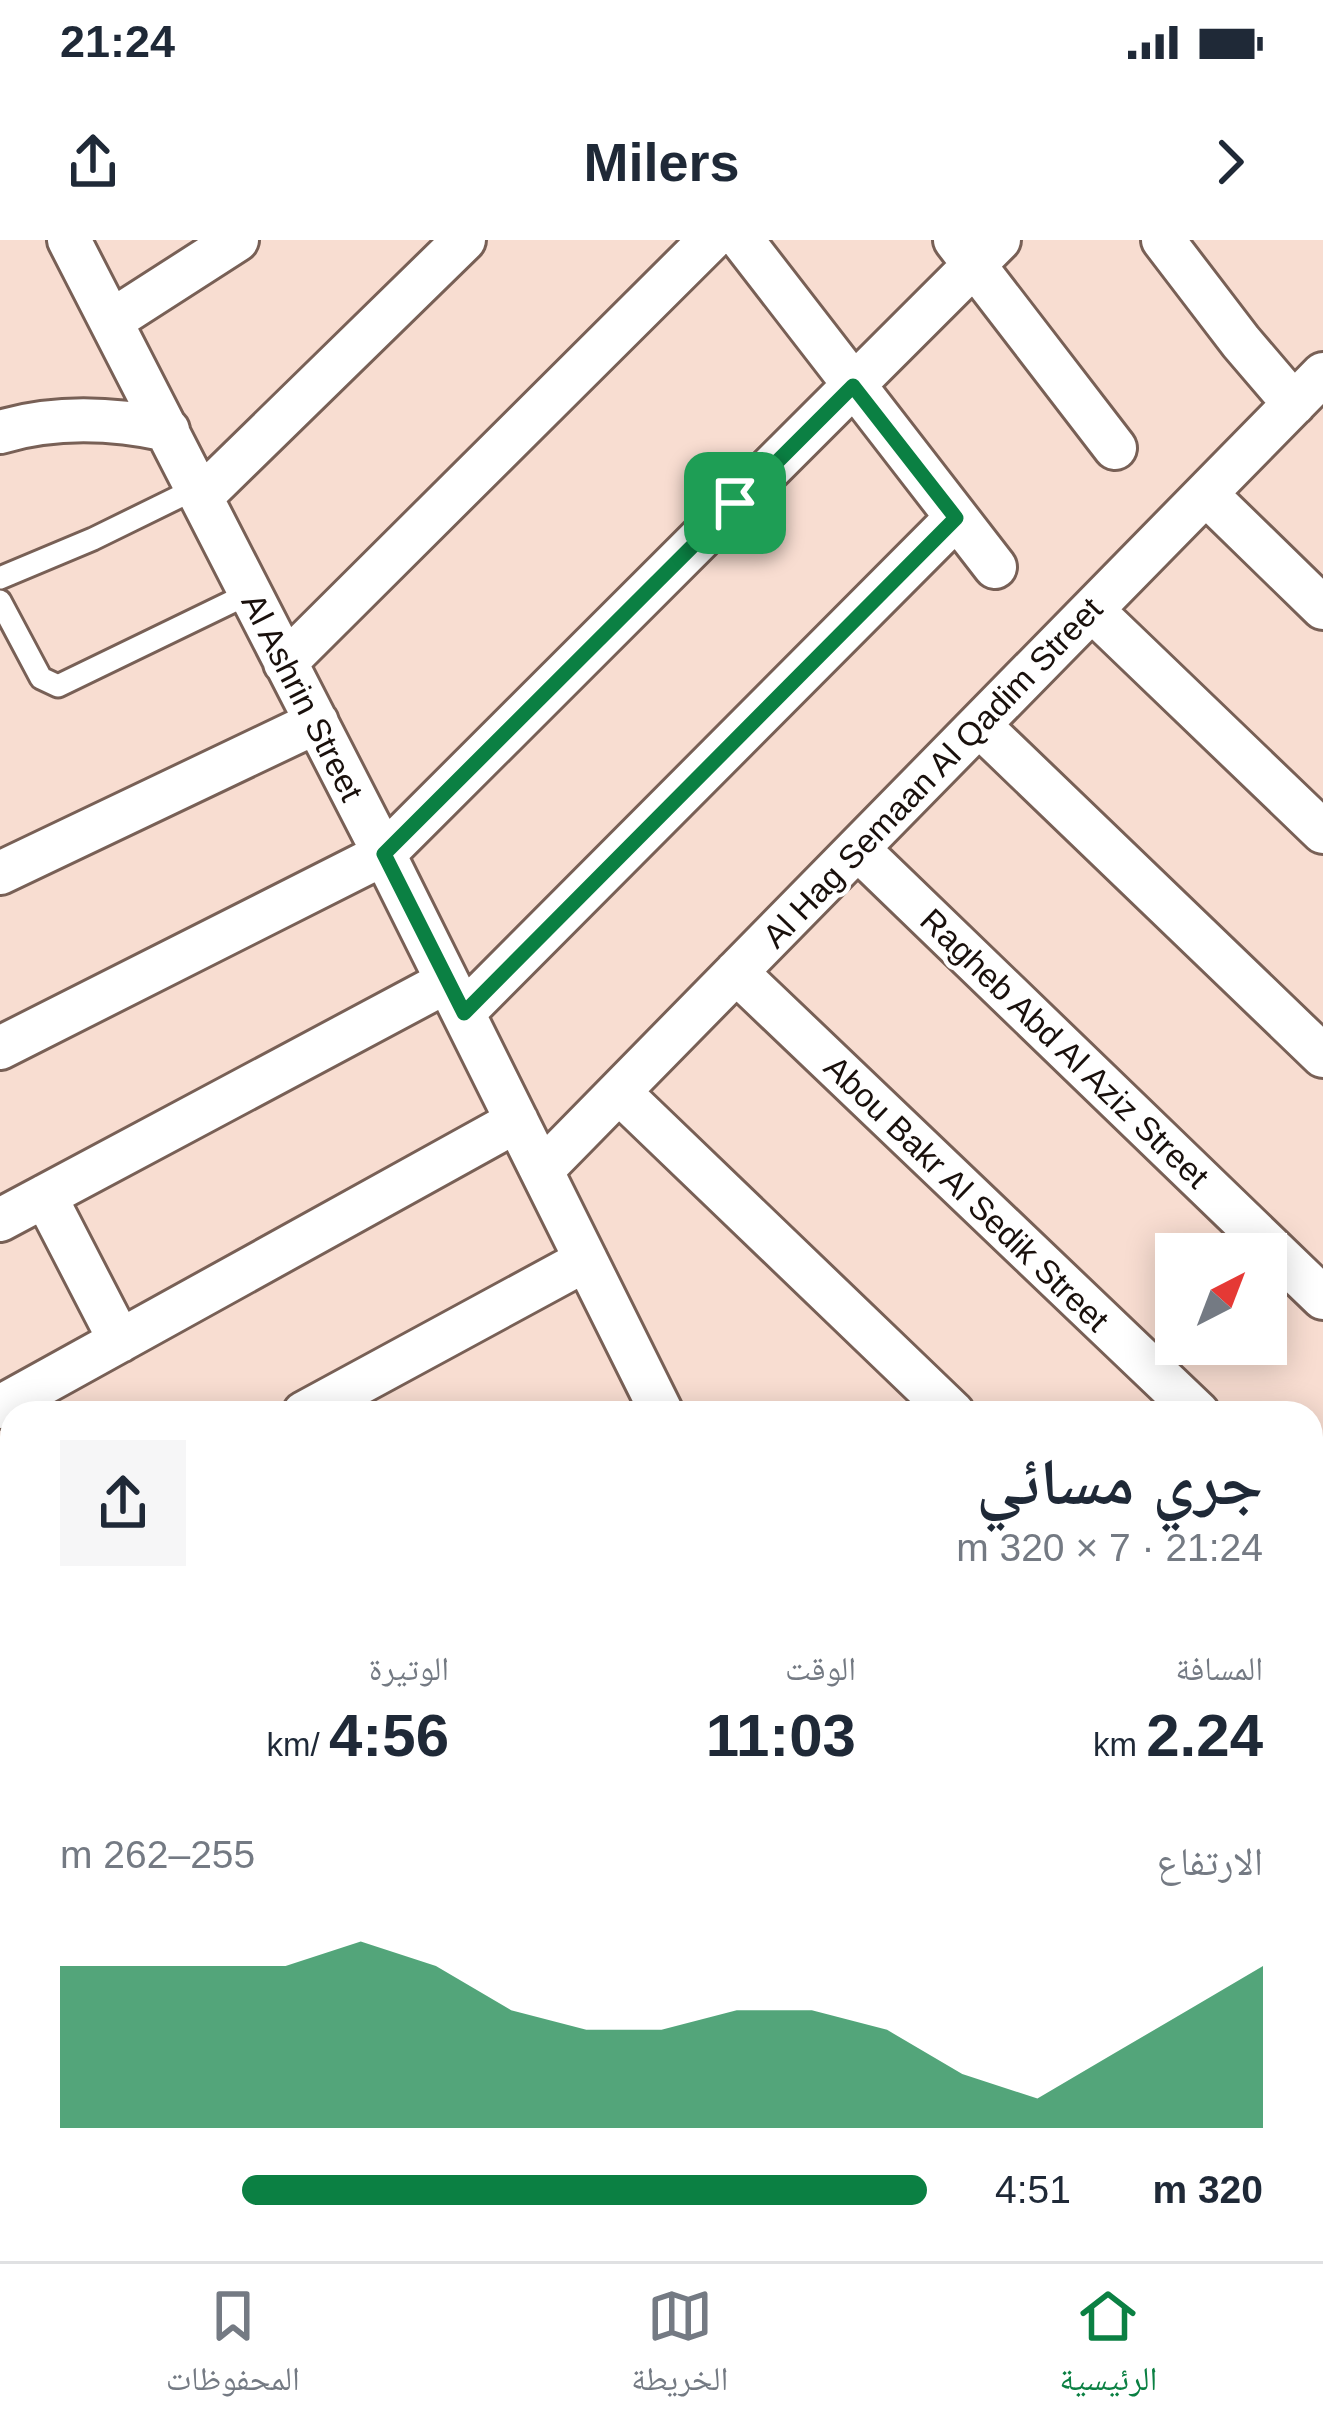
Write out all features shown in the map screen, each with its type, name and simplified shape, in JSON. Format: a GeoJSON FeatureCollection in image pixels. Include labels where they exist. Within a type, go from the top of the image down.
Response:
{"type":"FeatureCollection","features":[{"type":"Feature","properties":{"kind":"street","name":"Al Ashrin Street"},"geometry":{"type":"LineString","coordinates":[[69,240],[384,854],[653,1401]]}},
{"type":"Feature","properties":{"kind":"street"},"geometry":{"type":"LineString","coordinates":[[111,321],[237,240]]}},
{"type":"Feature","properties":{"kind":"street"},"geometry":{"type":"LineString","coordinates":[[199,492],[464,240]]}},
{"type":"Feature","properties":{"kind":"street"},"geometry":{"type":"LineString","coordinates":[[285,663],[710,240]]}},
{"type":"Feature","properties":{"kind":"street"},"geometry":{"type":"LineString","coordinates":[[742,240],[995,567]]}},
{"type":"Feature","properties":{"kind":"street"},"geometry":{"type":"LineString","coordinates":[[1163,240],[1205,298],[1315,383]]}},
{"type":"Feature","properties":{"kind":"street"},"geometry":{"type":"LineString","coordinates":[[0,1048],[384,854],[853,386],[976,248],[1115,448]]}},
{"type":"Feature","properties":{"kind":"street","name":"Al Hag Semaan Al Qadim Street"},"geometry":{"type":"LineString","coordinates":[[542,1170],[1315,383]]}},
{"type":"Feature","properties":{"kind":"street"},"geometry":{"type":"LineString","coordinates":[[0,432],[82,421],[131,422],[168,430]]}},
{"type":"Feature","properties":{"kind":"street"},"geometry":{"type":"LineString","coordinates":[[1206,494],[1323,608]]}},
{"type":"Feature","properties":{"kind":"street"},"geometry":{"type":"LineString","coordinates":[[0,1220],[455,998],[956,518]]}},
{"type":"Feature","properties":{"kind":"street"},"geometry":{"type":"LineString","coordinates":[[1092,610],[1323,832]]}},
{"type":"Feature","properties":{"kind":"street"},"geometry":{"type":"LineString","coordinates":[[0,873],[317,722]]}},
{"type":"Feature","properties":{"kind":"street"},"geometry":{"type":"LineString","coordinates":[[979,725],[1323,1056]]}},
{"type":"Feature","properties":{"kind":"street","name":"Ragheb Abd Al Aziz Street"},"geometry":{"type":"LineString","coordinates":[[858,849],[1323,1298]]}},
{"type":"Feature","properties":{"kind":"street","name":"Abou Bakr Al Sedik Street"},"geometry":{"type":"LineString","coordinates":[[736,972],[1185,1401]]}},
{"type":"Feature","properties":{"kind":"street"},"geometry":{"type":"LineString","coordinates":[[619,1093],[938,1401]]}},
{"type":"Feature","properties":{"kind":"street"},"geometry":{"type":"LineString","coordinates":[[11,1401],[517,1121]]}},
{"type":"Feature","properties":{"kind":"street"},"geometry":{"type":"LineString","coordinates":[[44,1196],[120,1341]]}},
{"type":"Feature","properties":{"kind":"street"},"geometry":{"type":"LineString","coordinates":[[326,1401],[586,1261]]}},
{"type":"Feature","properties":{"kind":"lane"},"geometry":{"type":"LineString","coordinates":[[0,578],[199,492]]}},
{"type":"Feature","properties":{"kind":"lane"},"geometry":{"type":"LineString","coordinates":[[0,601],[41,678],[58,686],[250,593]]}},
{"type":"Feature","properties":{"kind":"route"},"geometry":{"type":"LineString","coordinates":[[853,386],[956,518],[464,1013],[384,854],[735,503],[853,386]]}}]}
